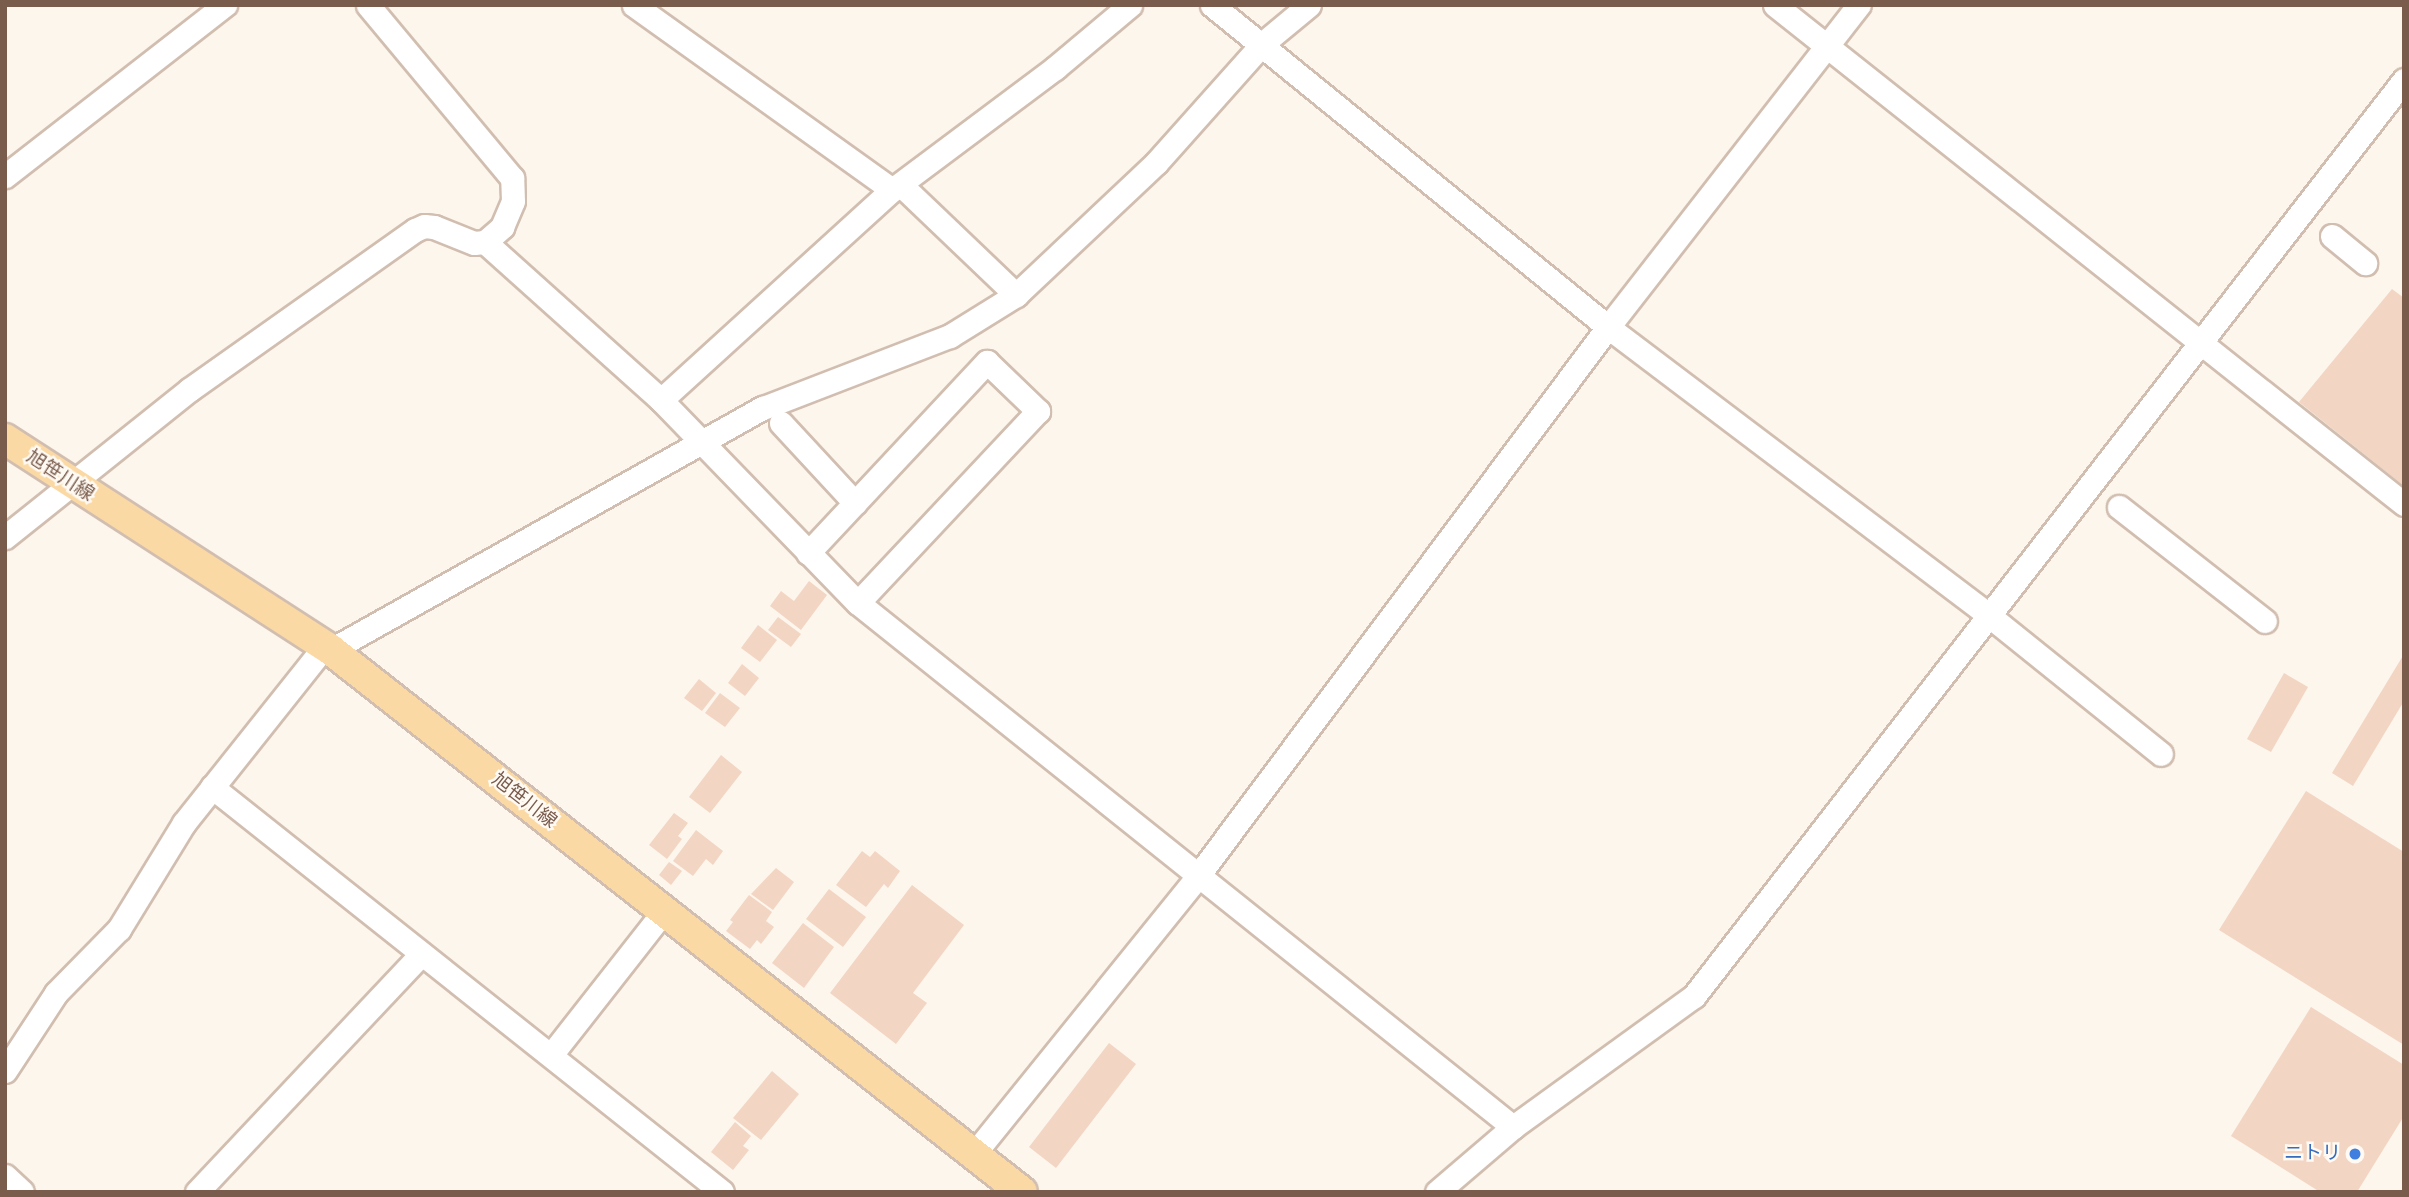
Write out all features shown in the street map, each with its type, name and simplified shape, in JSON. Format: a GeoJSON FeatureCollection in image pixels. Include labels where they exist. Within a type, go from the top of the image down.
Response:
{"type":"FeatureCollection","features":[{"type":"Feature","properties":{"kind":"main road","name":"旭笹川線"},"geometry":{"type":"LineString","coordinates":[[5,439],[328,648],[1022,1192]]}},
{"type":"Feature","properties":{"kind":"street"},"geometry":{"type":"LineString","coordinates":[[5,176],[225,5]]}},
{"type":"Feature","properties":{"kind":"street"},"geometry":{"type":"LineString","coordinates":[[368,5],[512,178],[513,201],[509,215],[502,227],[485,242]]}},
{"type":"Feature","properties":{"kind":"street"},"geometry":{"type":"LineString","coordinates":[[634,5],[897,188],[1016,295]]}},
{"type":"Feature","properties":{"kind":"street"},"geometry":{"type":"LineString","coordinates":[[662,400],[897,188],[1055,68],[1130,5]]}},
{"type":"Feature","properties":{"kind":"street"},"geometry":{"type":"LineString","coordinates":[[1212,5],[1608,327],[1987,614],[2161,754]]}},
{"type":"Feature","properties":{"kind":"street"},"geometry":{"type":"LineString","coordinates":[[5,1071],[56,993],[119,929],[184,823],[328,648],[528,542],[700,441],[763,408],[950,336],[1016,295],[1156,163],[1262,44],[1309,5]]}},
{"type":"Feature","properties":{"kind":"street"},"geometry":{"type":"LineString","coordinates":[[1775,5],[2404,504]]}},
{"type":"Feature","properties":{"kind":"street"},"geometry":{"type":"LineString","coordinates":[[973,1155],[1197,877],[1608,327],[1859,5]]}},
{"type":"Feature","properties":{"kind":"street"},"geometry":{"type":"LineString","coordinates":[[1437,1192],[1513,1127],[1694,996],[1987,614],[2404,80]]}},
{"type":"Feature","properties":{"kind":"street"},"geometry":{"type":"LineString","coordinates":[[5,537],[188,390],[415,230],[424,226],[434,227],[464,241],[485,242],[662,400],[858,603],[1197,877],[1513,1127]]}},
{"type":"Feature","properties":{"kind":"street"},"geometry":{"type":"LineString","coordinates":[[2332,236],[2365,262]]}},
{"type":"Feature","properties":{"kind":"street"},"geometry":{"type":"LineString","coordinates":[[808,553],[987,362],[1038,411],[858,603]]}},
{"type":"Feature","properties":{"kind":"street"},"geometry":{"type":"LineString","coordinates":[[780,423],[855,503]]}},
{"type":"Feature","properties":{"kind":"street"},"geometry":{"type":"LineString","coordinates":[[2119,507],[2265,621]]}},
{"type":"Feature","properties":{"kind":"street"},"geometry":{"type":"LineString","coordinates":[[212,787],[722,1192]]}},
{"type":"Feature","properties":{"kind":"street"},"geometry":{"type":"LineString","coordinates":[[551,1055],[664,911]]}},
{"type":"Feature","properties":{"kind":"street"},"geometry":{"type":"LineString","coordinates":[[197,1192],[421,954]]}},
{"type":"Feature","properties":{"kind":"street"},"geometry":{"type":"LineString","coordinates":[[5,1176],[22,1192]]}},
{"type":"Feature","properties":{"kind":"building"},"geometry":{"type":"Polygon","coordinates":[[[2392,289],[2404,298],[2404,486],[2299,402],[2392,289]]]}},
{"type":"Feature","properties":{"kind":"building"},"geometry":{"type":"Polygon","coordinates":[[[809,581],[827,595],[801,630],[770,606],[781,591],[794,601],[809,581]]]}},
{"type":"Feature","properties":{"kind":"building"},"geometry":{"type":"Polygon","coordinates":[[[778,617],[801,634],[791,647],[768,630],[778,617]]]}},
{"type":"Feature","properties":{"kind":"building"},"geometry":{"type":"Polygon","coordinates":[[[758,625],[777,640],[760,662],[741,648],[758,625]]]}},
{"type":"Feature","properties":{"kind":"building"},"geometry":{"type":"Polygon","coordinates":[[[2404,654],[2404,701],[2353,786],[2332,773],[2404,654]]]}},
{"type":"Feature","properties":{"kind":"building"},"geometry":{"type":"Polygon","coordinates":[[[742,664],[759,678],[745,696],[728,683],[742,664]]]}},
{"type":"Feature","properties":{"kind":"building"},"geometry":{"type":"Polygon","coordinates":[[[2284,673],[2308,687],[2271,752],[2247,739],[2284,673]]]}},
{"type":"Feature","properties":{"kind":"building"},"geometry":{"type":"Polygon","coordinates":[[[699,679],[716,693],[702,711],[684,698],[699,679]]]}},
{"type":"Feature","properties":{"kind":"building"},"geometry":{"type":"Polygon","coordinates":[[[720,693],[740,708],[725,727],[705,713],[720,693]]]}},
{"type":"Feature","properties":{"kind":"building"},"geometry":{"type":"Polygon","coordinates":[[[721,755],[742,772],[710,813],[689,797],[721,755]]]}},
{"type":"Feature","properties":{"kind":"building"},"geometry":{"type":"Polygon","coordinates":[[[2306,791],[2404,852],[2404,1045],[2219,930],[2306,791]]]}},
{"type":"Feature","properties":{"kind":"building"},"geometry":{"type":"Polygon","coordinates":[[[674,813],[688,823],[678,836],[682,839],[667,859],[649,845],[674,813]]]}},
{"type":"Feature","properties":{"kind":"building"},"geometry":{"type":"Polygon","coordinates":[[[696,830],[723,851],[713,865],[706,859],[693,876],[673,861],[696,830]]]}},
{"type":"Feature","properties":{"kind":"building"},"geometry":{"type":"Polygon","coordinates":[[[862,851],[870,857],[875,851],[900,871],[888,888],[884,884],[866,907],[836,885],[862,851]]]}},
{"type":"Feature","properties":{"kind":"building"},"geometry":{"type":"Polygon","coordinates":[[[669,862],[682,871],[671,885],[659,875],[669,862]]]}},
{"type":"Feature","properties":{"kind":"building"},"geometry":{"type":"Polygon","coordinates":[[[776,868],[794,882],[773,910],[751,894],[776,868]]]}},
{"type":"Feature","properties":{"kind":"building"},"geometry":{"type":"Polygon","coordinates":[[[912,885],[964,925],[913,993],[927,1003],[896,1044],[830,993],[912,885]]]}},
{"type":"Feature","properties":{"kind":"building"},"geometry":{"type":"Polygon","coordinates":[[[829,889],[866,917],[843,947],[806,919],[829,889]]]}},
{"type":"Feature","properties":{"kind":"building"},"geometry":{"type":"Polygon","coordinates":[[[749,895],[772,912],[766,921],[774,927],[761,944],[757,940],[750,949],[726,931],[733,922],[730,920],[749,895]]]}},
{"type":"Feature","properties":{"kind":"building"},"geometry":{"type":"Polygon","coordinates":[[[803,923],[834,947],[804,988],[772,963],[803,923]]]}},
{"type":"Feature","properties":{"kind":"building"},"geometry":{"type":"Polygon","coordinates":[[[2311,1007],[2404,1065],[2404,1116],[2357,1192],[2320,1192],[2231,1136],[2311,1007]]]}},
{"type":"Feature","properties":{"kind":"building"},"geometry":{"type":"Polygon","coordinates":[[[1109,1043],[1136,1064],[1056,1168],[1029,1147],[1109,1043]]]}},
{"type":"Feature","properties":{"kind":"building"},"geometry":{"type":"Polygon","coordinates":[[[772,1071],[799,1094],[761,1140],[733,1118],[772,1071]]]}},
{"type":"Feature","properties":{"kind":"building"},"geometry":{"type":"Polygon","coordinates":[[[735,1122],[751,1136],[743,1146],[749,1150],[733,1170],[711,1152],[735,1122]]]}},
{"type":"Feature","properties":{"kind":"place","name":"ニトリ"},"geometry":{"type":"Point","coordinates":[2355,1154]}}]}
